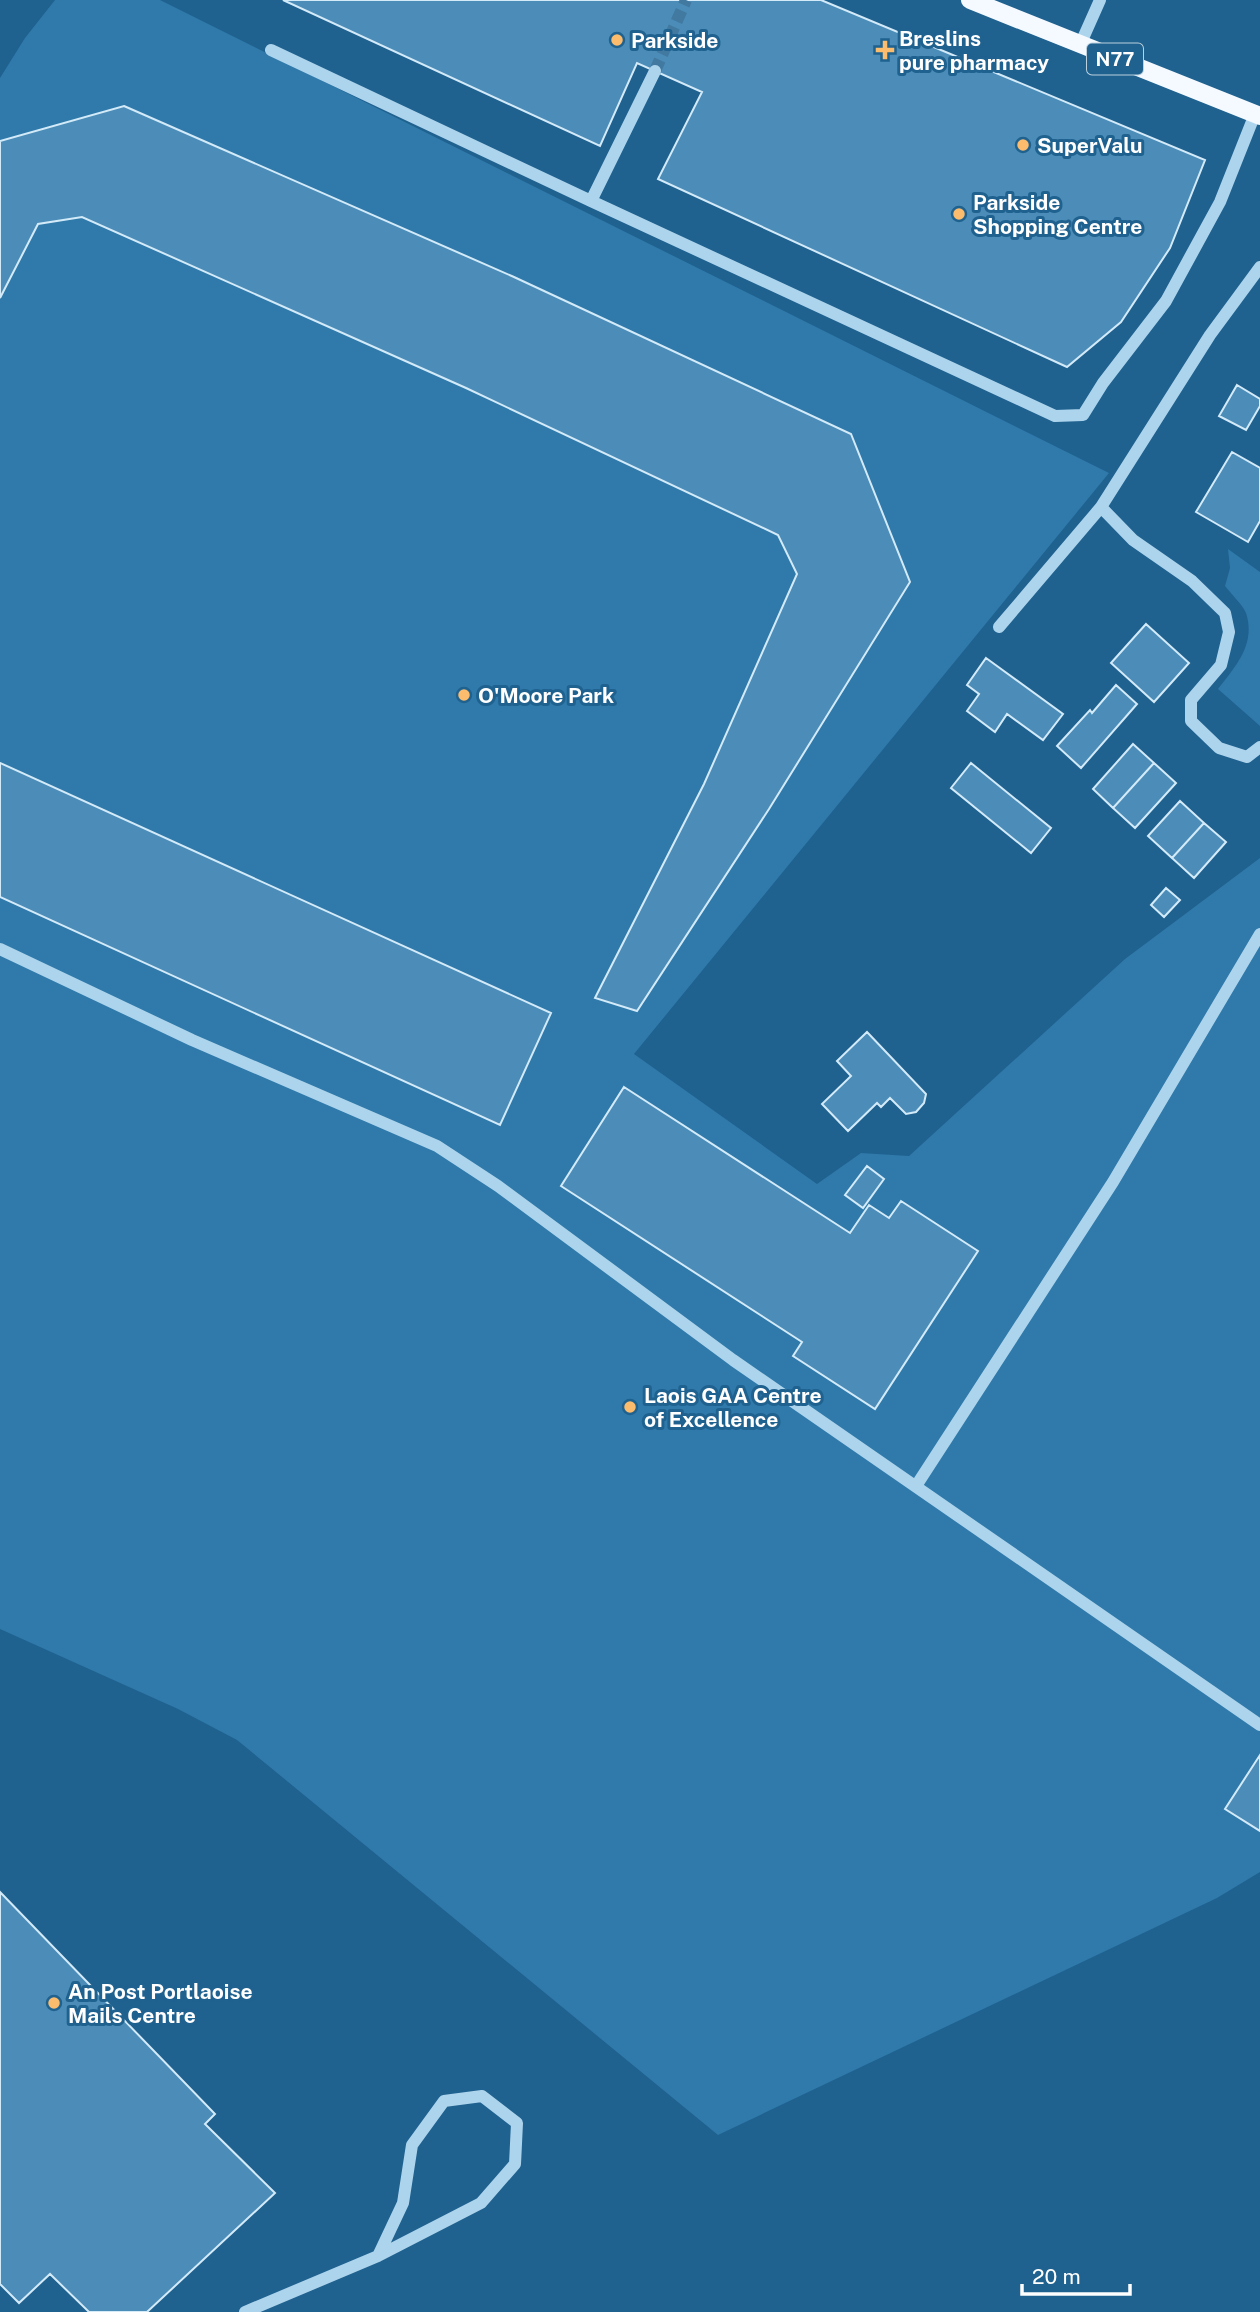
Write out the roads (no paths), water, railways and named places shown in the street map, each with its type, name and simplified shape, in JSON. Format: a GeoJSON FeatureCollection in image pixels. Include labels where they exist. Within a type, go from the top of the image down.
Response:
{"type":"FeatureCollection","features":[{"type":"Feature","properties":{"kind":"main road","name":"N77"},"geometry":{"type":"LineString","coordinates":[[970,0],[1257,115]]}},
{"type":"Feature","properties":{"kind":"street"},"geometry":{"type":"LineString","coordinates":[[1080,45],[1100,0]]}},
{"type":"Feature","properties":{"kind":"street"},"geometry":{"type":"LineString","coordinates":[[271,50],[590,201],[1055,415],[1083,415],[1102,383],[1166,301],[1220,202],[1257,115]]}},
{"type":"Feature","properties":{"kind":"street"},"geometry":{"type":"LineString","coordinates":[[590,201],[654,71]]}},
{"type":"Feature","properties":{"kind":"street"},"geometry":{"type":"LineString","coordinates":[[999,627],[1101,507],[1210,335],[1260,267]]}},
{"type":"Feature","properties":{"kind":"street"},"geometry":{"type":"LineString","coordinates":[[1101,507],[1133,540],[1192,581],[1224,613],[1229,632],[1222,665],[1191,700],[1191,721],[1219,748],[1247,757],[1260,747]]}},
{"type":"Feature","properties":{"kind":"street"},"geometry":{"type":"LineString","coordinates":[[916,1486],[1113,1182],[1260,934]]}},
{"type":"Feature","properties":{"kind":"street"},"geometry":{"type":"LineString","coordinates":[[0,949],[192,1040],[438,1146],[498,1186],[733,1360],[1260,1725]]}},
{"type":"Feature","properties":{"kind":"street"},"geometry":{"type":"LineString","coordinates":[[245,2312],[378,2256],[481,2203],[515,2164],[517,2123],[482,2096],[444,2101],[412,2145],[403,2203],[378,2256]]}},
{"type":"Feature","properties":{"kind":"tunnel"},"geometry":{"type":"LineString","coordinates":[[655,71],[686,0]]}},
{"type":"Feature","properties":{"kind":"place","name":"Parkside"},"geometry":{"type":"Point","coordinates":[617,40]}},
{"type":"Feature","properties":{"kind":"place","name":"Breslins pure pharmacy"},"geometry":{"type":"Point","coordinates":[885,50]}},
{"type":"Feature","properties":{"kind":"place","name":"SuperValu"},"geometry":{"type":"Point","coordinates":[1023,145]}},
{"type":"Feature","properties":{"kind":"place","name":"Parkside Shopping Centre"},"geometry":{"type":"Point","coordinates":[959,214]}},
{"type":"Feature","properties":{"kind":"place","name":"O'Moore Park"},"geometry":{"type":"Point","coordinates":[464,695]}},
{"type":"Feature","properties":{"kind":"place","name":"Laois GAA Centre of Excellence"},"geometry":{"type":"Point","coordinates":[630,1407]}},
{"type":"Feature","properties":{"kind":"place","name":"An Post Portlaoise Mails Centre"},"geometry":{"type":"Point","coordinates":[54,2003]}}]}
